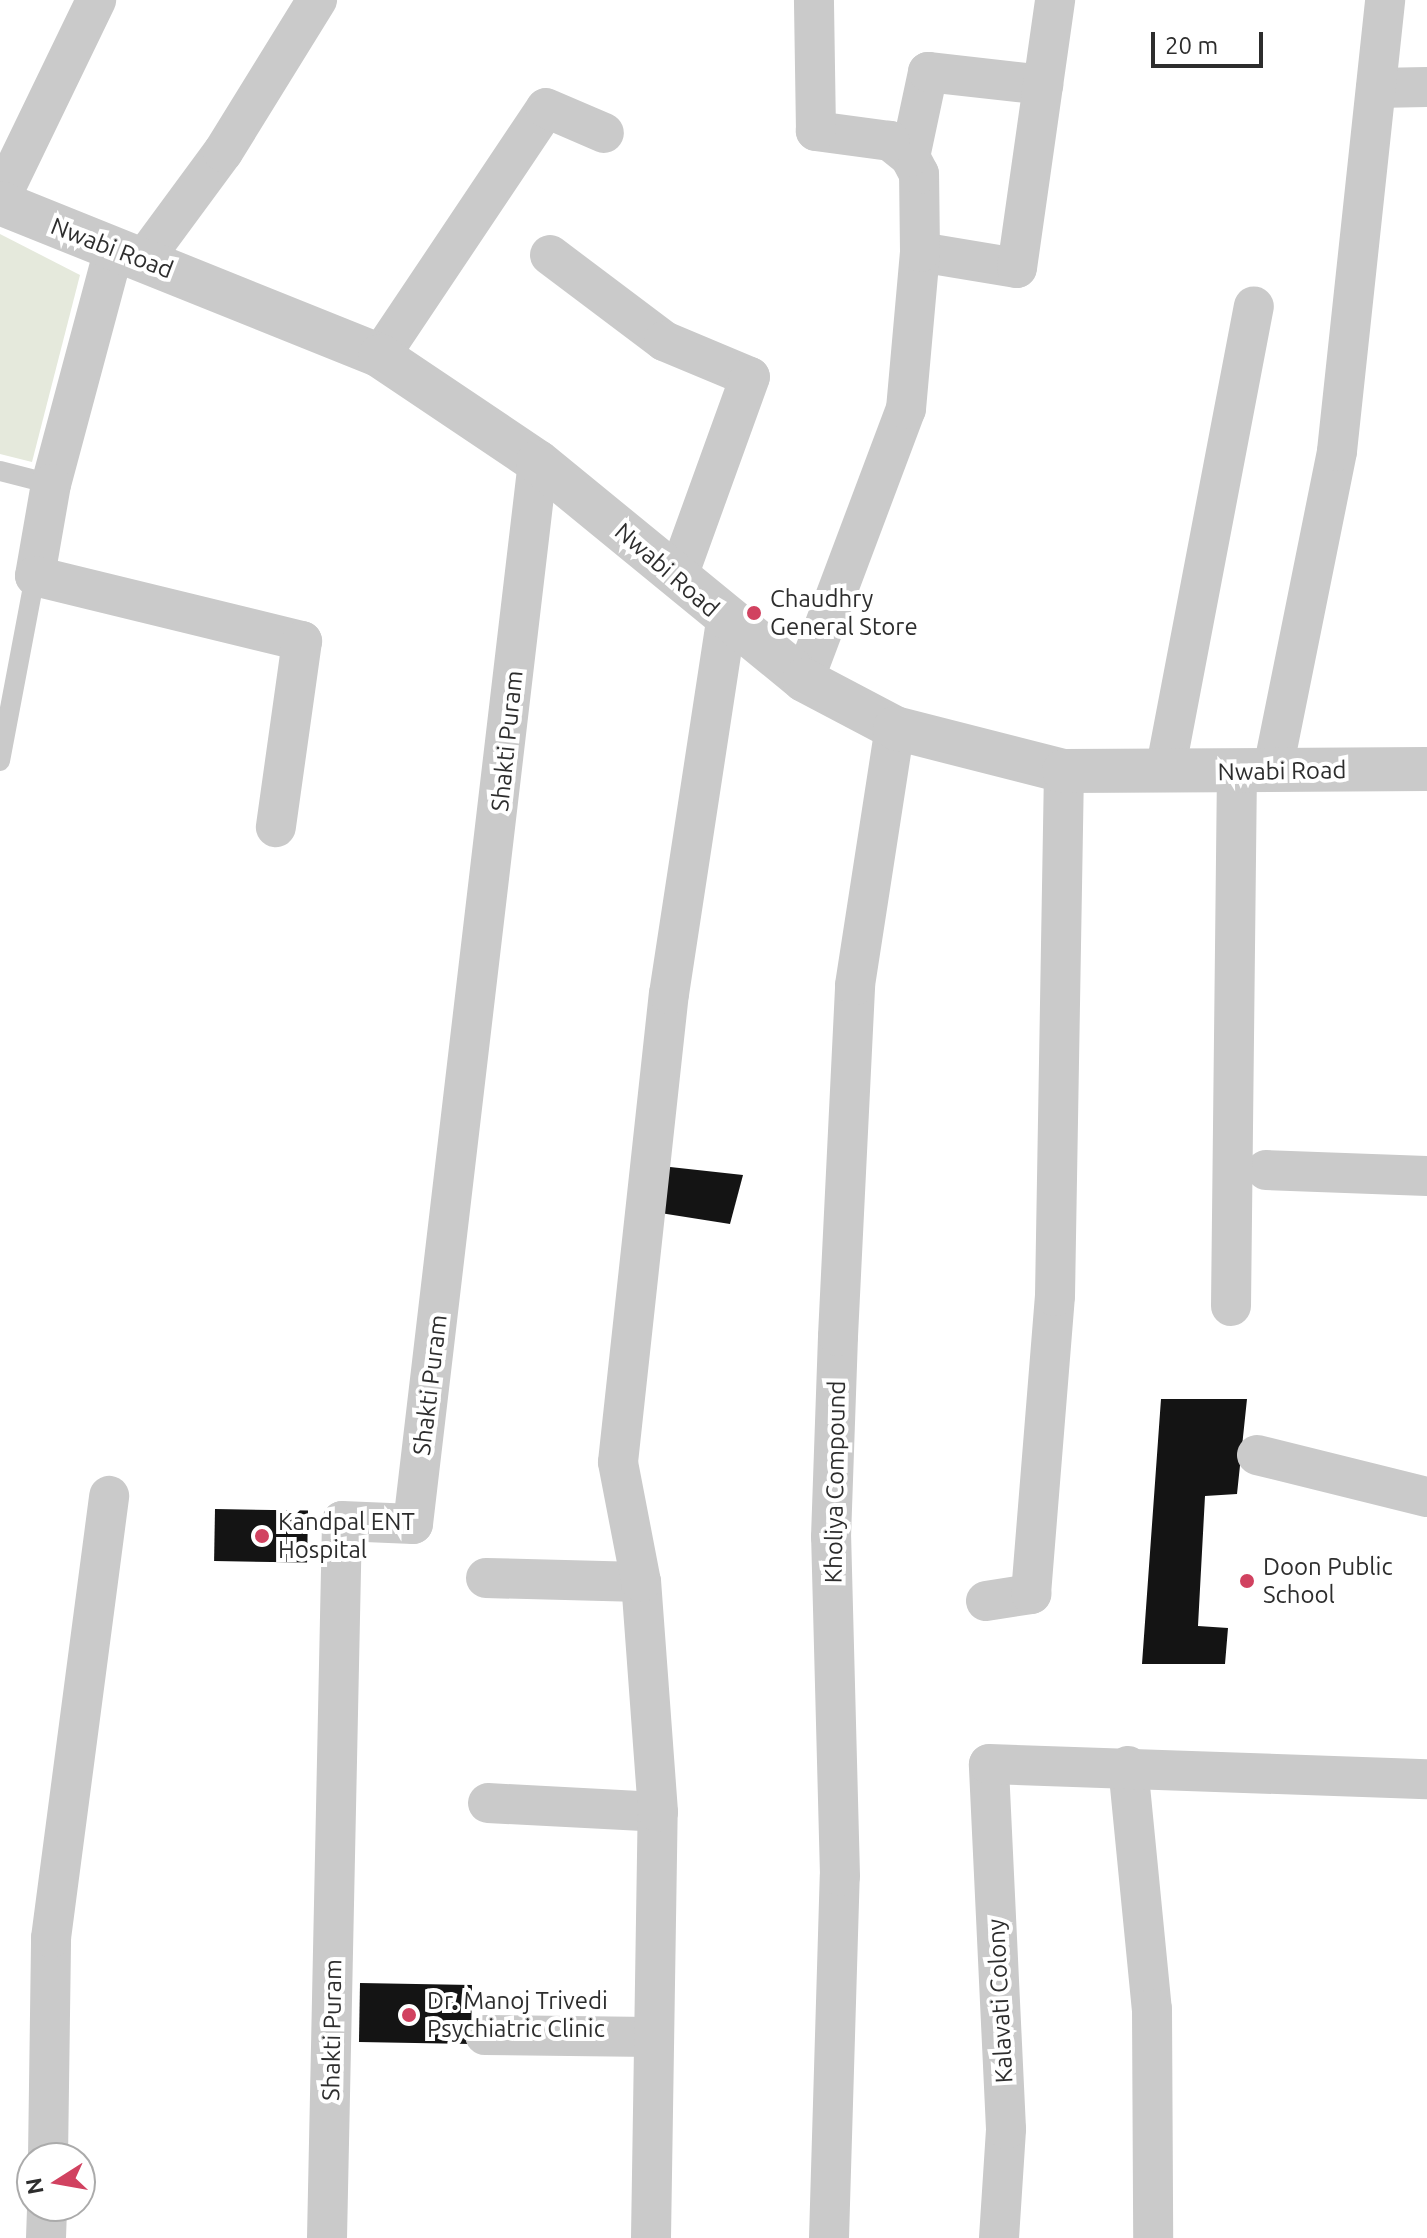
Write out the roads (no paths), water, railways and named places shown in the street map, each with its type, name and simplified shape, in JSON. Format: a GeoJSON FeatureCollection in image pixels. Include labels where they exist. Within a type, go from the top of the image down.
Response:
{"type":"FeatureCollection","features":[{"type":"Feature","properties":{"kind":"street"},"geometry":{"type":"LineString","coordinates":[[0,201],[96,0]]}},
{"type":"Feature","properties":{"kind":"street"},"geometry":{"type":"LineString","coordinates":[[276,827],[302,641],[17,572],[51,484],[128,256],[223,152],[317,0]]}},
{"type":"Feature","properties":{"kind":"street"},"geometry":{"type":"LineString","coordinates":[[804,680],[906,409],[920,252],[919,174],[910,157],[890,141],[816,131],[814,0]]}},
{"type":"Feature","properties":{"kind":"street"},"geometry":{"type":"LineString","coordinates":[[920,252],[1017,268],[1055,0]]}},
{"type":"Feature","properties":{"kind":"street"},"geometry":{"type":"LineString","coordinates":[[1231,1306],[1255,771],[1337,451],[1385,0]]}},
{"type":"Feature","properties":{"kind":"street"},"geometry":{"type":"LineString","coordinates":[[910,157],[928,72],[1043,85]]}},
{"type":"Feature","properties":{"kind":"street"},"geometry":{"type":"LineString","coordinates":[[1376,88],[1427,87]]}},
{"type":"Feature","properties":{"kind":"street"},"geometry":{"type":"LineString","coordinates":[[380,356],[546,108],[604,133]]}},
{"type":"Feature","properties":{"kind":"street","name":"Nwabi Road"},"geometry":{"type":"LineString","coordinates":[[0,201],[128,256],[380,356],[538,462],[678,576],[726,620],[804,680],[895,728],[1064,771],[1427,769]]}},
{"type":"Feature","properties":{"kind":"street"},"geometry":{"type":"LineString","coordinates":[[550,255],[664,341],[750,377],[678,576]]}},
{"type":"Feature","properties":{"kind":"street"},"geometry":{"type":"LineString","coordinates":[[1165,772],[1254,306]]}},
{"type":"Feature","properties":{"kind":"street","name":"Shakti Puram"},"geometry":{"type":"LineString","coordinates":[[327,2238],[342,1521],[413,1524],[538,462]]}},
{"type":"Feature","properties":{"kind":"street"},"geometry":{"type":"LineString","coordinates":[[651,2238],[658,1812],[641,1582],[618,1462],[669,994],[726,620]]}},
{"type":"Feature","properties":{"kind":"street","name":"Kholiya Compound"},"geometry":{"type":"LineString","coordinates":[[829,2238],[840,1876],[831,1537],[838,1336],[855,985],[895,728]]}},
{"type":"Feature","properties":{"kind":"street"},"geometry":{"type":"LineString","coordinates":[[986,1601],[1031,1594],[1055,1296],[1064,771]]}},
{"type":"Feature","properties":{"kind":"street"},"geometry":{"type":"LineString","coordinates":[[1266,1170],[1427,1176]]}},
{"type":"Feature","properties":{"kind":"street"},"geometry":{"type":"LineString","coordinates":[[1257,1455],[1427,1497]]}},
{"type":"Feature","properties":{"kind":"street"},"geometry":{"type":"LineString","coordinates":[[48,2142],[51,1938],[109,1496]]}},
{"type":"Feature","properties":{"kind":"street"},"geometry":{"type":"LineString","coordinates":[[486,1578],[641,1582]]}},
{"type":"Feature","properties":{"kind":"street","name":"Kalavati Colony"},"geometry":{"type":"LineString","coordinates":[[999,2238],[1006,2129],[989,1764],[1128,1766]]}},
{"type":"Feature","properties":{"kind":"street"},"geometry":{"type":"LineString","coordinates":[[1153,2238],[1152,2009],[1128,1766],[1427,1779]]}},
{"type":"Feature","properties":{"kind":"street"},"geometry":{"type":"LineString","coordinates":[[488,1803],[658,1812]]}},
{"type":"Feature","properties":{"kind":"street"},"geometry":{"type":"LineString","coordinates":[[485,2035],[652,2037]]}},
{"type":"Feature","properties":{"kind":"lane"},"geometry":{"type":"LineString","coordinates":[[0,471],[51,484]]}},
{"type":"Feature","properties":{"kind":"lane"},"geometry":{"type":"LineString","coordinates":[[0,761],[17,572]]}},
{"type":"Feature","properties":{"kind":"place","name":"Chaudhry General Store"},"geometry":{"type":"Point","coordinates":[754,613]}},
{"type":"Feature","properties":{"kind":"place","name":"Kandpal ENT Hospital"},"geometry":{"type":"Point","coordinates":[262,1536]}},
{"type":"Feature","properties":{"kind":"place","name":"Doon Public School"},"geometry":{"type":"Point","coordinates":[1247,1581]}},
{"type":"Feature","properties":{"kind":"place","name":"Dr. Manoj Trivedi Psychiatric Clinic"},"geometry":{"type":"Point","coordinates":[409,2015]}}]}
